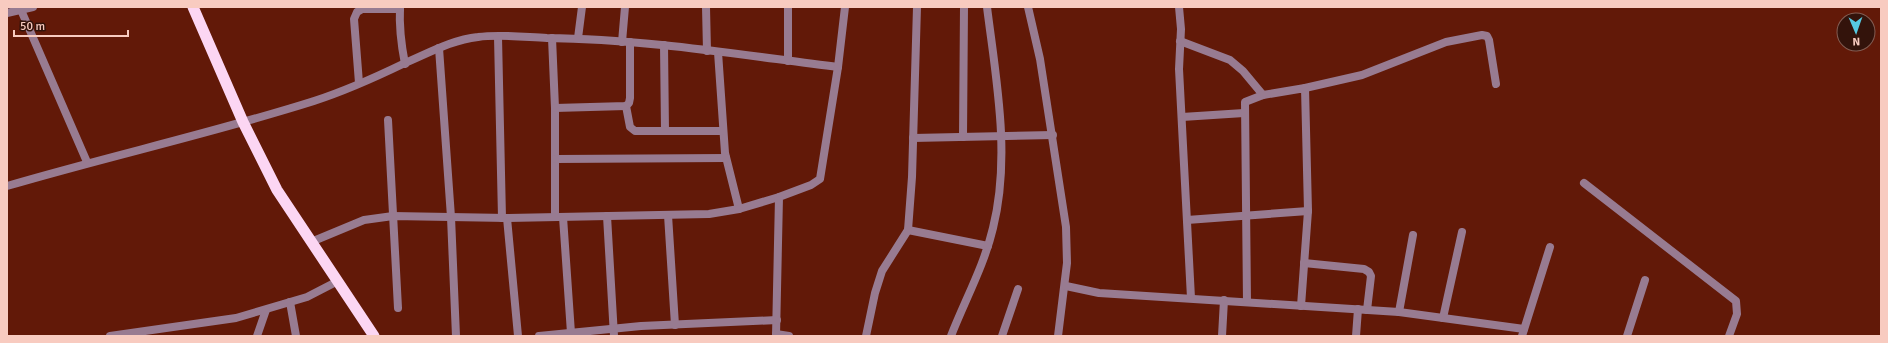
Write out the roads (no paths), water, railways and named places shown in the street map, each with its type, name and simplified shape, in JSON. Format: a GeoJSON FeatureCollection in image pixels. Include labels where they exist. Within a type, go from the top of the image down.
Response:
{"type":"FeatureCollection","features":[{"type":"Feature","properties":{"kind":"highway"},"geometry":{"type":"LineString","coordinates":[[193,7],[243,122],[277,190],[374,336]]}},
{"type":"Feature","properties":{"kind":"street"},"geometry":{"type":"LineString","coordinates":[[7,13],[33,7]]}},
{"type":"Feature","properties":{"kind":"street"},"geometry":{"type":"LineString","coordinates":[[578,38],[582,7]]}},
{"type":"Feature","properties":{"kind":"street"},"geometry":{"type":"LineString","coordinates":[[625,7],[630,98],[629,103],[626,106],[630,127],[635,131],[722,131]]}},
{"type":"Feature","properties":{"kind":"street"},"geometry":{"type":"LineString","coordinates":[[706,7],[707,50]]}},
{"type":"Feature","properties":{"kind":"street"},"geometry":{"type":"LineString","coordinates":[[788,7],[788,60]]}},
{"type":"Feature","properties":{"kind":"street"},"geometry":{"type":"LineString","coordinates":[[311,242],[364,220],[393,216],[504,218],[710,214],[739,209],[812,186],[820,179],[838,67],[845,7]]}},
{"type":"Feature","properties":{"kind":"street"},"geometry":{"type":"LineString","coordinates":[[866,336],[875,293],[882,271],[908,230],[913,138],[917,7]]}},
{"type":"Feature","properties":{"kind":"street"},"geometry":{"type":"LineString","coordinates":[[963,137],[964,7]]}},
{"type":"Feature","properties":{"kind":"street"},"geometry":{"type":"LineString","coordinates":[[951,336],[982,266],[999,198],[1001,136],[997,84],[987,7]]}},
{"type":"Feature","properties":{"kind":"street"},"geometry":{"type":"LineString","coordinates":[[1028,7],[1040,59],[1053,135],[1066,234],[1066,286],[1058,336]]}},
{"type":"Feature","properties":{"kind":"street"},"geometry":{"type":"LineString","coordinates":[[1179,7],[1181,29],[1179,56],[1191,298]]}},
{"type":"Feature","properties":{"kind":"street"},"geometry":{"type":"LineString","coordinates":[[359,83],[354,19],[357,12],[362,9],[400,8],[400,41],[405,64]]}},
{"type":"Feature","properties":{"kind":"street"},"geometry":{"type":"LineString","coordinates":[[21,10],[87,162]]}},
{"type":"Feature","properties":{"kind":"street"},"geometry":{"type":"LineString","coordinates":[[1247,302],[1245,102],[1263,95],[1305,88],[1368,72],[1446,42],[1482,35],[1487,36],[1489,40],[1496,84]]}},
{"type":"Feature","properties":{"kind":"street"},"geometry":{"type":"LineString","coordinates":[[7,186],[87,162],[243,122],[315,101],[459,40],[480,37],[578,38],[707,50],[838,67]]}},
{"type":"Feature","properties":{"kind":"street"},"geometry":{"type":"LineString","coordinates":[[498,37],[504,218],[518,336]]}},
{"type":"Feature","properties":{"kind":"street"},"geometry":{"type":"LineString","coordinates":[[552,38],[556,159],[555,217]]}},
{"type":"Feature","properties":{"kind":"street"},"geometry":{"type":"LineString","coordinates":[[1180,41],[1230,60],[1243,71],[1263,95]]}},
{"type":"Feature","properties":{"kind":"street"},"geometry":{"type":"LineString","coordinates":[[664,46],[665,131]]}},
{"type":"Feature","properties":{"kind":"street"},"geometry":{"type":"LineString","coordinates":[[439,48],[451,217],[456,336]]}},
{"type":"Feature","properties":{"kind":"street"},"geometry":{"type":"LineString","coordinates":[[718,52],[722,131],[726,158],[739,209]]}},
{"type":"Feature","properties":{"kind":"street"},"geometry":{"type":"LineString","coordinates":[[1301,306],[1308,211],[1305,88]]}},
{"type":"Feature","properties":{"kind":"street"},"geometry":{"type":"LineString","coordinates":[[555,108],[626,106]]}},
{"type":"Feature","properties":{"kind":"street"},"geometry":{"type":"LineString","coordinates":[[1182,117],[1244,113]]}},
{"type":"Feature","properties":{"kind":"street"},"geometry":{"type":"LineString","coordinates":[[388,120],[398,308]]}},
{"type":"Feature","properties":{"kind":"street"},"geometry":{"type":"LineString","coordinates":[[913,138],[1053,135]]}},
{"type":"Feature","properties":{"kind":"street"},"geometry":{"type":"LineString","coordinates":[[556,159],[726,158]]}},
{"type":"Feature","properties":{"kind":"street"},"geometry":{"type":"LineString","coordinates":[[1584,183],[1736,301],[1737,314],[1729,336]]}},
{"type":"Feature","properties":{"kind":"street"},"geometry":{"type":"LineString","coordinates":[[779,197],[776,335],[789,336]]}},
{"type":"Feature","properties":{"kind":"street"},"geometry":{"type":"LineString","coordinates":[[1187,220],[1308,211]]}},
{"type":"Feature","properties":{"kind":"street"},"geometry":{"type":"LineString","coordinates":[[668,215],[675,325]]}},
{"type":"Feature","properties":{"kind":"street"},"geometry":{"type":"LineString","coordinates":[[563,216],[571,333]]}},
{"type":"Feature","properties":{"kind":"street"},"geometry":{"type":"LineString","coordinates":[[607,216],[614,333]]}},
{"type":"Feature","properties":{"kind":"street"},"geometry":{"type":"LineString","coordinates":[[908,230],[988,246]]}},
{"type":"Feature","properties":{"kind":"street"},"geometry":{"type":"LineString","coordinates":[[1443,318],[1462,232]]}},
{"type":"Feature","properties":{"kind":"street"},"geometry":{"type":"LineString","coordinates":[[1399,312],[1412,235]]}},
{"type":"Feature","properties":{"kind":"street"},"geometry":{"type":"LineString","coordinates":[[1066,286],[1099,292],[1399,312],[1443,318],[1523,333],[1550,247]]}},
{"type":"Feature","properties":{"kind":"street"},"geometry":{"type":"LineString","coordinates":[[1304,263],[1364,269],[1369,272],[1370,276],[1356,336]]}},
{"type":"Feature","properties":{"kind":"street"},"geometry":{"type":"LineString","coordinates":[[1627,336],[1645,280]]}},
{"type":"Feature","properties":{"kind":"street"},"geometry":{"type":"LineString","coordinates":[[110,336],[236,318],[307,297],[338,281]]}},
{"type":"Feature","properties":{"kind":"street"},"geometry":{"type":"LineString","coordinates":[[1002,336],[1018,289]]}},
{"type":"Feature","properties":{"kind":"street"},"geometry":{"type":"LineString","coordinates":[[1222,336],[1224,300]]}},
{"type":"Feature","properties":{"kind":"street"},"geometry":{"type":"LineString","coordinates":[[290,302],[296,336]]}},
{"type":"Feature","properties":{"kind":"street"},"geometry":{"type":"LineString","coordinates":[[257,336],[266,310]]}},
{"type":"Feature","properties":{"kind":"street"},"geometry":{"type":"LineString","coordinates":[[538,336],[571,333],[614,333],[675,325],[776,320]]}}]}
